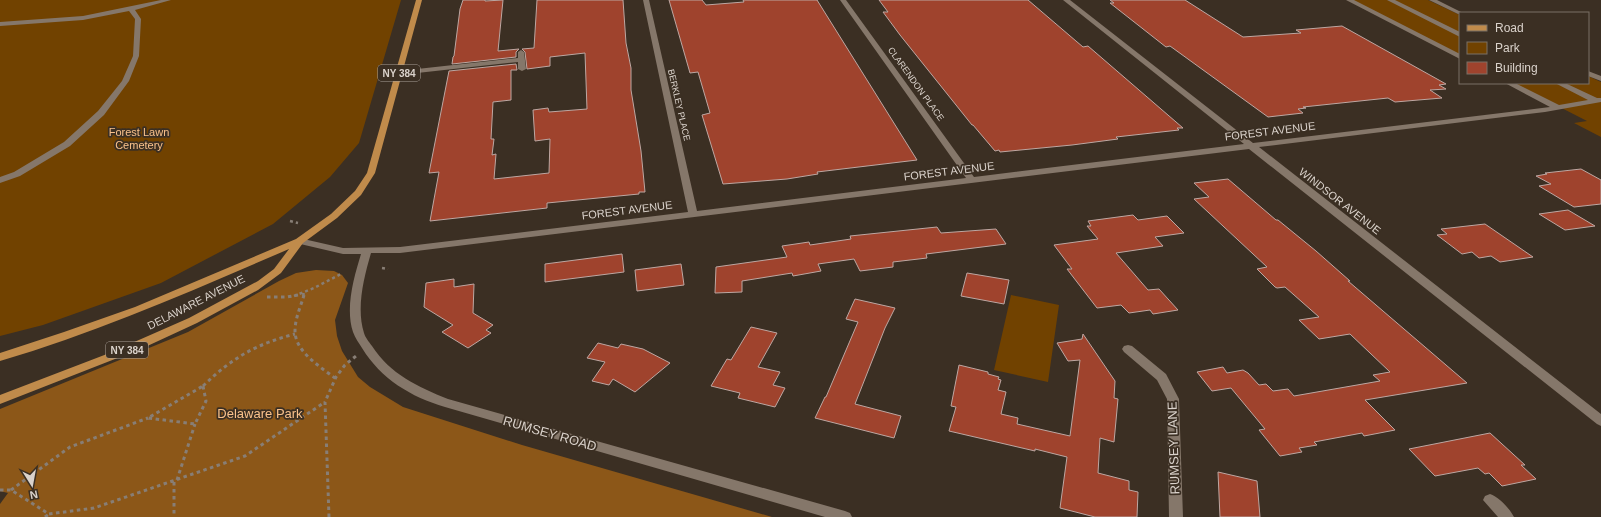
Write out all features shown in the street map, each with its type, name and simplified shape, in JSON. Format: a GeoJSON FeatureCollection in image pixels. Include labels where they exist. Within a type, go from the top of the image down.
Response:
{"type":"FeatureCollection","features":[{"type":"Feature","properties":{"kind":"main road","name":"DELAWARE AVENUE"},"geometry":{"type":"LineString","coordinates":[[0,357],[68,335],[139,309],[299,241],[334,216],[358,193],[371,173],[419,0]]}},
{"type":"Feature","properties":{"kind":"main road","name":"DELAWARE AVENUE"},"geometry":{"type":"LineString","coordinates":[[0,400],[178,329],[213,311],[250,290],[274,273],[299,241]]}},
{"type":"Feature","properties":{"kind":"street"},"geometry":{"type":"LineString","coordinates":[[0,24],[84,18],[168,0]]}},
{"type":"Feature","properties":{"kind":"street","name":"BERKLEY PLACE"},"geometry":{"type":"LineString","coordinates":[[646,0],[694,214]]}},
{"type":"Feature","properties":{"kind":"street","name":"CLARENDON PLACE"},"geometry":{"type":"LineString","coordinates":[[843,0],[972,180]]}},
{"type":"Feature","properties":{"kind":"street","name":"WINDSOR AVENUE"},"geometry":{"type":"LineString","coordinates":[[1066,0],[1601,421]]}},
{"type":"Feature","properties":{"kind":"street"},"geometry":{"type":"LineString","coordinates":[[1349,0],[1459,57]]}},
{"type":"Feature","properties":{"kind":"street"},"geometry":{"type":"LineString","coordinates":[[1390,0],[1459,34]]}},
{"type":"Feature","properties":{"kind":"street"},"geometry":{"type":"LineString","coordinates":[[1432,0],[1459,13]]}},
{"type":"Feature","properties":{"kind":"street"},"geometry":{"type":"LineString","coordinates":[[0,180],[17,174],[67,144],[101,113],[125,81],[136,56],[138,19],[131,9]]}},
{"type":"Feature","properties":{"kind":"street"},"geometry":{"type":"LineString","coordinates":[[521,52],[522,69]]}},
{"type":"Feature","properties":{"kind":"street"},"geometry":{"type":"LineString","coordinates":[[399,73],[521,60]]}},
{"type":"Feature","properties":{"kind":"street"},"geometry":{"type":"LineString","coordinates":[[1589,73],[1601,79]]}},
{"type":"Feature","properties":{"kind":"street"},"geometry":{"type":"LineString","coordinates":[[1511,84],[1558,108]]}},
{"type":"Feature","properties":{"kind":"street"},"geometry":{"type":"LineString","coordinates":[[1560,84],[1599,102]]}},
{"type":"Feature","properties":{"kind":"street","name":"FOREST AVENUE"},"geometry":{"type":"LineString","coordinates":[[299,241],[343,252],[408,249],[1599,102]]}},
{"type":"Feature","properties":{"kind":"street","name":"RUMSEY ROAD"},"geometry":{"type":"LineString","coordinates":[[366,252],[358,287],[356,312],[358,332],[371,355],[390,376],[413,390],[445,403],[845,517]]}},
{"type":"Feature","properties":{"kind":"street","name":"RUMSEY LANE"},"geometry":{"type":"LineString","coordinates":[[1128,349],[1162,377],[1173,399],[1176,517]]}},
{"type":"Feature","properties":{"kind":"street"},"geometry":{"type":"LineString","coordinates":[[1490,500],[1507,517]]}},
{"type":"Feature","properties":{"kind":"path"},"geometry":{"type":"LineString","coordinates":[[667,202],[673,201]]}},
{"type":"Feature","properties":{"kind":"path"},"geometry":{"type":"LineString","coordinates":[[382,268],[388,269]]}},
{"type":"Feature","properties":{"kind":"path"},"geometry":{"type":"LineString","coordinates":[[265,297],[289,297],[304,293],[341,274]]}},
{"type":"Feature","properties":{"kind":"path"},"geometry":{"type":"LineString","coordinates":[[304,293],[295,334],[299,346],[314,362],[336,379]]}},
{"type":"Feature","properties":{"kind":"path"},"geometry":{"type":"LineString","coordinates":[[11,490],[70,447],[148,418],[203,386],[220,368],[244,351],[265,342],[295,334]]}},
{"type":"Feature","properties":{"kind":"path"},"geometry":{"type":"LineString","coordinates":[[329,517],[325,402],[327,395],[336,379],[350,360]]}},
{"type":"Feature","properties":{"kind":"path"},"geometry":{"type":"LineString","coordinates":[[174,517],[176,481],[194,424],[206,401],[203,386]]}},
{"type":"Feature","properties":{"kind":"path"},"geometry":{"type":"LineString","coordinates":[[45,517],[49,514],[94,508],[245,456],[325,402]]}},
{"type":"Feature","properties":{"kind":"path"},"geometry":{"type":"LineString","coordinates":[[148,418],[194,424]]}},
{"type":"Feature","properties":{"kind":"path"},"geometry":{"type":"LineString","coordinates":[[0,490],[11,490],[49,514]]}},
{"type":"Feature","properties":{"kind":"green space","name":"Forest Lawn Cemetery"},"geometry":{"type":"Polygon","coordinates":[[[0,0],[401,0],[359,143],[330,177],[273,224],[161,283],[43,325],[0,336],[0,0]]]}},
{"type":"Feature","properties":{"kind":"green space"},"geometry":{"type":"Polygon","coordinates":[[[1352,0],[1428,0],[1459,15],[1459,55],[1352,0]]]}},
{"type":"Feature","properties":{"kind":"green space"},"geometry":{"type":"Polygon","coordinates":[[[1589,76],[1601,82],[1601,137],[1574,123],[1587,121],[1515,84],[1589,84],[1589,76]]]}},
{"type":"Feature","properties":{"kind":"green space","name":"Delaware Park"},"geometry":{"type":"Polygon","coordinates":[[[316,270],[334,271],[342,275],[348,283],[335,320],[337,336],[342,351],[358,377],[370,387],[403,407],[522,445],[772,517],[0,517],[0,504],[8,493],[0,491],[0,409],[188,332],[296,273],[316,270]]]}},
{"type":"Feature","properties":{"kind":"green space"},"geometry":{"type":"Polygon","coordinates":[[[1011,295],[1059,305],[1048,382],[994,370],[1011,295]]]}},
{"type":"Feature","properties":{"kind":"building"},"geometry":{"type":"Polygon","coordinates":[[[463,0],[503,0],[498,51],[519,49],[516,52],[516,57],[452,64],[460,9],[463,0]]]}},
{"type":"Feature","properties":{"kind":"building"},"geometry":{"type":"Polygon","coordinates":[[[537,0],[623,0],[626,43],[631,68],[631,90],[641,151],[645,192],[639,192],[639,194],[547,203],[547,208],[430,221],[439,172],[429,173],[449,71],[516,64],[517,70],[511,70],[511,100],[493,102],[491,139],[494,139],[492,155],[496,154],[494,179],[549,173],[550,139],[535,141],[533,110],[548,108],[549,112],[587,109],[585,53],[550,57],[550,66],[527,69],[525,52],[522,49],[534,48],[537,0]]]}},
{"type":"Feature","properties":{"kind":"building"},"geometry":{"type":"Polygon","coordinates":[[[669,0],[702,0],[706,5],[744,2],[743,0],[817,0],[917,160],[817,172],[818,174],[787,179],[723,184],[702,115],[710,113],[698,72],[690,73],[669,0]]]}},
{"type":"Feature","properties":{"kind":"building"},"geometry":{"type":"Polygon","coordinates":[[[879,0],[1028,0],[1083,47],[1088,46],[1183,128],[1177,128],[1179,130],[1116,137],[1118,139],[1072,145],[1000,152],[999,150],[995,151],[972,125],[900,35],[883,12],[888,12],[879,0]]]}},
{"type":"Feature","properties":{"kind":"building"},"geometry":{"type":"Polygon","coordinates":[[[1110,0],[1185,0],[1243,37],[1301,33],[1296,30],[1342,26],[1446,84],[1439,85],[1446,89],[1430,90],[1442,98],[1395,102],[1388,98],[1303,107],[1306,108],[1298,109],[1303,113],[1268,117],[1170,46],[1166,47],[1110,3],[1114,3],[1110,0]]]}},
{"type":"Feature","properties":{"kind":"building"},"geometry":{"type":"Polygon","coordinates":[[[1581,169],[1601,180],[1601,204],[1574,207],[1539,186],[1551,184],[1536,176],[1547,174],[1545,173],[1581,169]]]}},
{"type":"Feature","properties":{"kind":"building"},"geometry":{"type":"Polygon","coordinates":[[[1228,179],[1276,220],[1278,220],[1316,251],[1350,281],[1348,281],[1467,383],[1365,400],[1395,430],[1364,436],[1362,433],[1314,442],[1317,445],[1299,448],[1302,452],[1280,456],[1259,430],[1265,429],[1231,388],[1212,391],[1197,372],[1223,367],[1227,373],[1243,370],[1248,373],[1259,385],[1266,384],[1273,391],[1288,389],[1294,396],[1380,381],[1373,375],[1390,372],[1350,334],[1319,339],[1299,320],[1319,317],[1285,287],[1275,287],[1257,269],[1267,267],[1194,199],[1209,197],[1194,183],[1228,179]]]}},
{"type":"Feature","properties":{"kind":"building"},"geometry":{"type":"Polygon","coordinates":[[[1568,210],[1595,226],[1565,230],[1539,214],[1568,210]]]}},
{"type":"Feature","properties":{"kind":"building"},"geometry":{"type":"Polygon","coordinates":[[[1133,215],[1138,220],[1167,216],[1184,233],[1155,237],[1163,246],[1116,253],[1148,290],[1159,289],[1178,310],[1153,314],[1150,310],[1129,313],[1121,305],[1097,308],[1067,269],[1072,269],[1054,245],[1098,239],[1087,226],[1091,226],[1088,221],[1133,215]]]}},
{"type":"Feature","properties":{"kind":"building"},"geometry":{"type":"Polygon","coordinates":[[[1485,224],[1533,257],[1500,262],[1491,256],[1479,258],[1472,252],[1462,254],[1437,235],[1447,234],[1441,229],[1485,224]]]}},
{"type":"Feature","properties":{"kind":"building"},"geometry":{"type":"Polygon","coordinates":[[[937,227],[941,233],[996,229],[1006,244],[926,254],[927,258],[893,262],[893,267],[860,271],[854,259],[818,264],[821,271],[793,276],[792,273],[742,281],[742,292],[715,293],[716,267],[787,257],[782,246],[809,242],[810,245],[851,239],[850,236],[937,227]]]}},
{"type":"Feature","properties":{"kind":"building"},"geometry":{"type":"Polygon","coordinates":[[[622,254],[624,272],[545,282],[545,264],[622,254]]]}},
{"type":"Feature","properties":{"kind":"building"},"geometry":{"type":"Polygon","coordinates":[[[681,264],[684,285],[637,291],[635,270],[681,264]]]}},
{"type":"Feature","properties":{"kind":"building"},"geometry":{"type":"Polygon","coordinates":[[[967,273],[1009,280],[1004,304],[961,296],[967,273]]]}},
{"type":"Feature","properties":{"kind":"building"},"geometry":{"type":"Polygon","coordinates":[[[454,279],[454,287],[474,284],[473,313],[493,325],[486,330],[491,333],[468,348],[442,332],[453,325],[424,307],[426,283],[454,279]]]}},
{"type":"Feature","properties":{"kind":"building"},"geometry":{"type":"Polygon","coordinates":[[[855,299],[895,308],[885,328],[855,404],[901,416],[894,438],[815,418],[826,397],[858,322],[846,319],[855,299]]]}},
{"type":"Feature","properties":{"kind":"building"},"geometry":{"type":"Polygon","coordinates":[[[751,327],[777,333],[758,367],[780,372],[773,385],[785,388],[775,407],[738,398],[740,393],[711,386],[727,359],[731,360],[751,327]]]}},
{"type":"Feature","properties":{"kind":"building"},"geometry":{"type":"Polygon","coordinates":[[[1083,334],[1115,381],[1114,398],[1118,399],[1114,442],[1100,438],[1098,473],[1129,481],[1129,490],[1138,492],[1137,517],[1095,517],[1060,508],[1067,457],[949,431],[956,407],[951,406],[959,365],[988,372],[988,374],[999,377],[998,379],[1001,380],[998,390],[1006,392],[1001,414],[1018,418],[1017,424],[1070,436],[1080,360],[1068,361],[1057,343],[1082,339],[1083,334]]]}},
{"type":"Feature","properties":{"kind":"building"},"geometry":{"type":"Polygon","coordinates":[[[598,343],[618,348],[621,344],[643,349],[670,363],[635,392],[613,379],[609,385],[592,381],[605,362],[587,358],[598,343]]]}},
{"type":"Feature","properties":{"kind":"building"},"geometry":{"type":"Polygon","coordinates":[[[1490,433],[1525,465],[1521,465],[1536,479],[1502,486],[1489,473],[1485,474],[1478,468],[1435,476],[1409,449],[1490,433]]]}},
{"type":"Feature","properties":{"kind":"building"},"geometry":{"type":"Polygon","coordinates":[[[1218,472],[1257,481],[1260,517],[1220,517],[1218,472]]]}}]}
